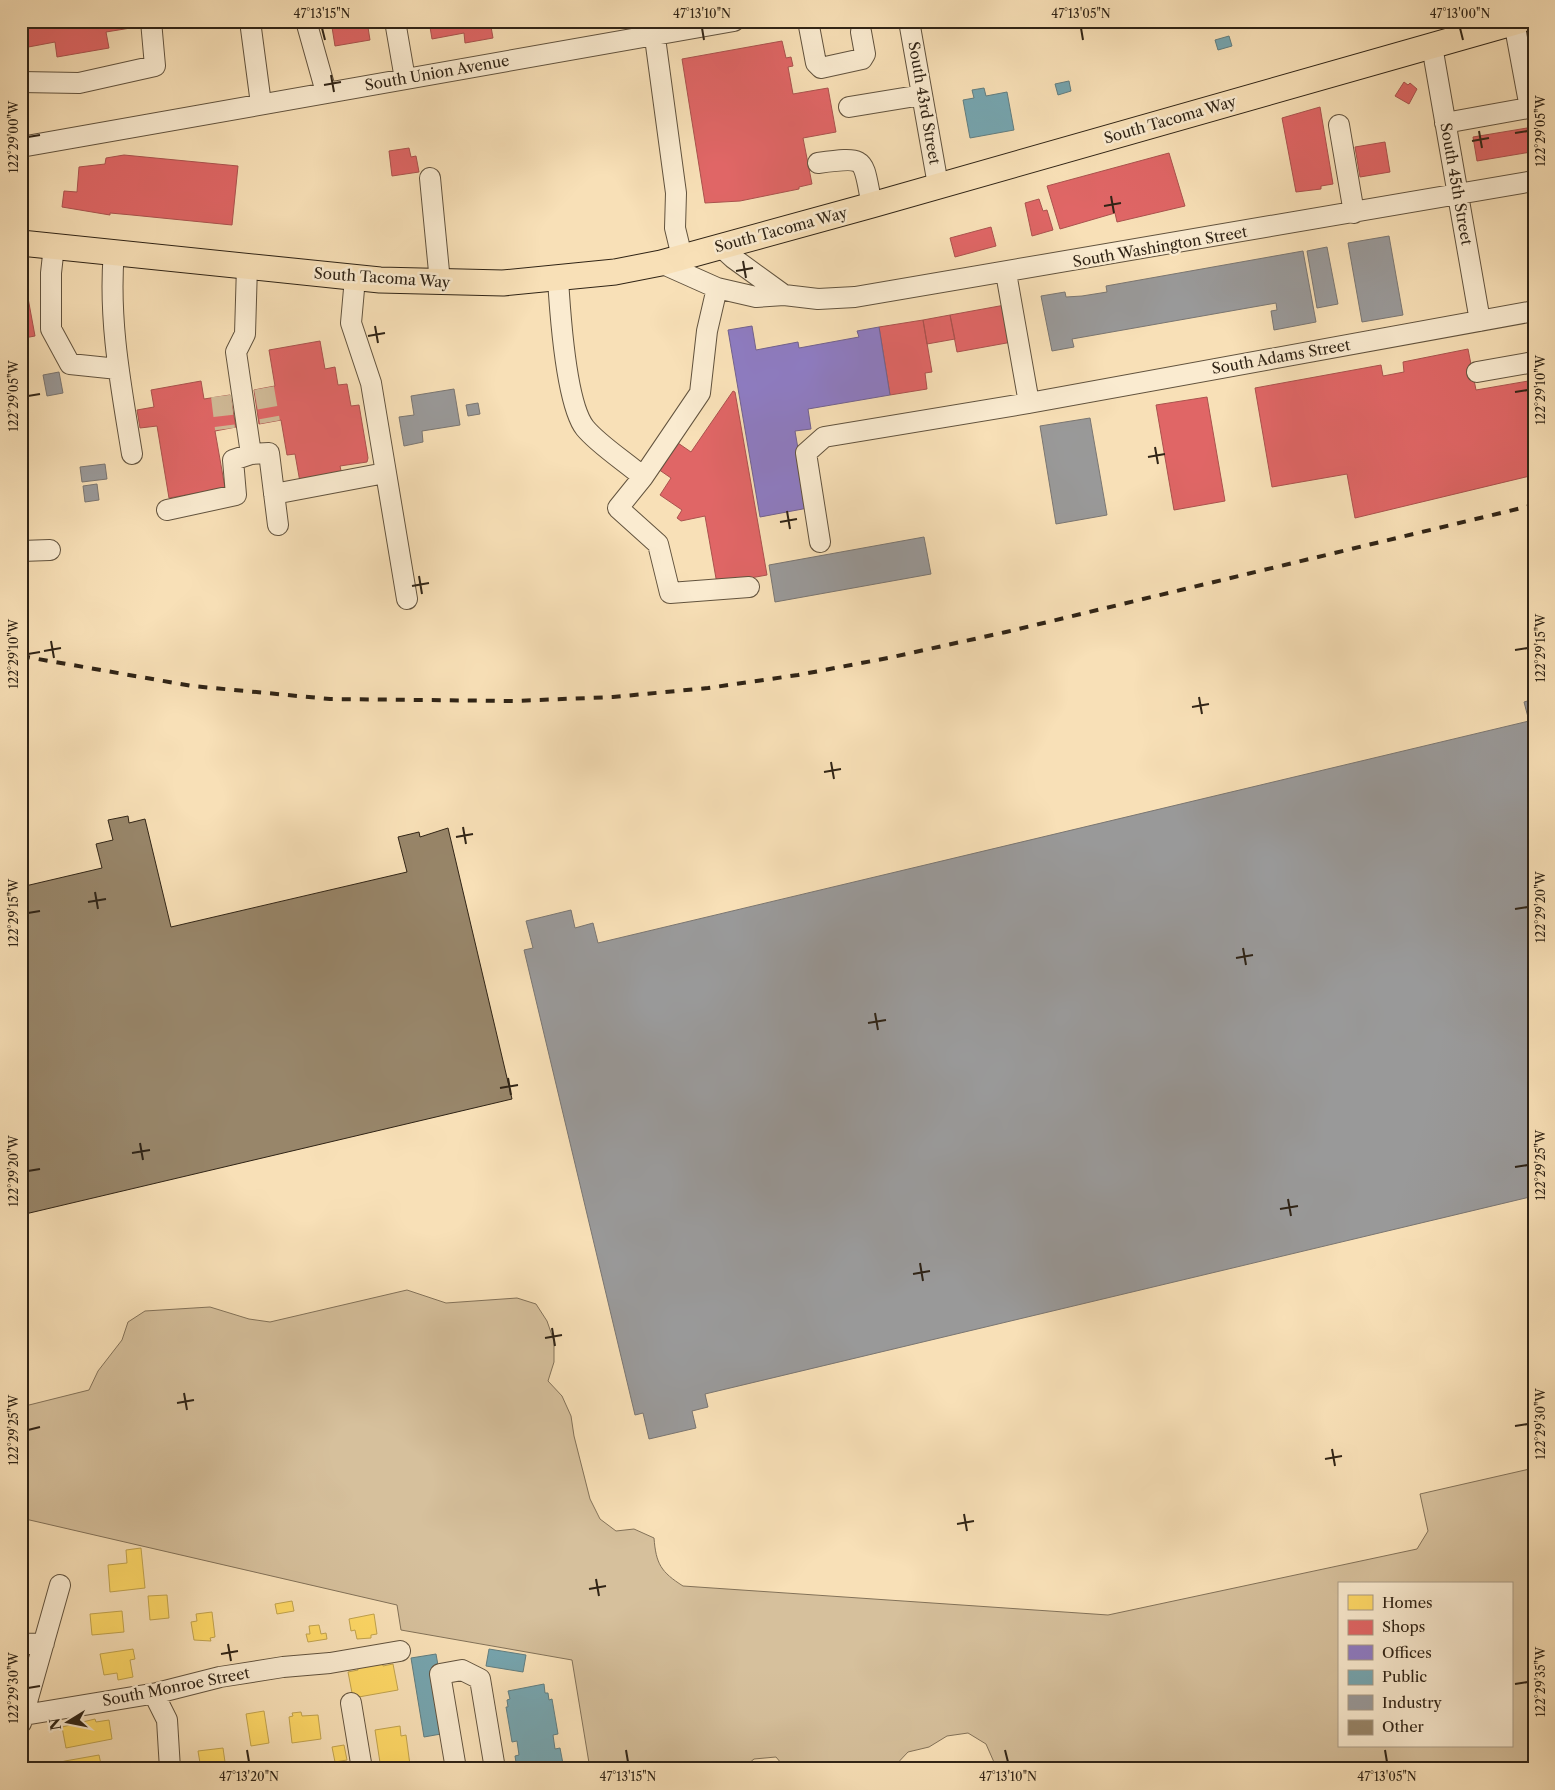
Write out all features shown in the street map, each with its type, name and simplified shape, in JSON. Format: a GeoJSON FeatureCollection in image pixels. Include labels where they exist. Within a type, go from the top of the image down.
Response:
{"type":"FeatureCollection","features":[{"type":"Feature","properties":{"kind":"main road","name":"South Tacoma Way"},"geometry":{"type":"LineString","coordinates":[[21,243],[355,278],[503,283],[558,278],[672,260],[721,247],[1517,22]]}},
{"type":"Feature","properties":{"kind":"street"},"geometry":{"type":"LineString","coordinates":[[21,82],[79,83],[155,66],[150,21]]}},
{"type":"Feature","properties":{"kind":"street"},"geometry":{"type":"LineString","coordinates":[[250,21],[261,104]]}},
{"type":"Feature","properties":{"kind":"street"},"geometry":{"type":"LineString","coordinates":[[306,21],[326,92]]}},
{"type":"Feature","properties":{"kind":"street"},"geometry":{"type":"LineString","coordinates":[[395,21],[405,79]]}},
{"type":"Feature","properties":{"kind":"street","name":"South Union Avenue"},"geometry":{"type":"LineString","coordinates":[[21,147],[405,79],[653,28],[733,21]]}},
{"type":"Feature","properties":{"kind":"street"},"geometry":{"type":"LineString","coordinates":[[808,21],[816,63],[821,68],[862,59],[865,54],[861,32]]}},
{"type":"Feature","properties":{"kind":"street","name":"South 43rd Street"},"geometry":{"type":"LineString","coordinates":[[909,21],[938,185]]}},
{"type":"Feature","properties":{"kind":"street"},"geometry":{"type":"LineString","coordinates":[[1445,123],[1532,107],[1517,22]]}},
{"type":"Feature","properties":{"kind":"street"},"geometry":{"type":"LineString","coordinates":[[653,28],[676,193],[672,260]]}},
{"type":"Feature","properties":{"kind":"street","name":"South 45th Street"},"geometry":{"type":"LineString","coordinates":[[1432,46],[1480,321]]}},
{"type":"Feature","properties":{"kind":"street"},"geometry":{"type":"LineString","coordinates":[[849,107],[922,95]]}},
{"type":"Feature","properties":{"kind":"street"},"geometry":{"type":"LineString","coordinates":[[1339,125],[1354,213]]}},
{"type":"Feature","properties":{"kind":"street"},"geometry":{"type":"LineString","coordinates":[[818,163],[851,159],[858,162],[864,167],[872,205]]}},
{"type":"Feature","properties":{"kind":"street"},"geometry":{"type":"LineString","coordinates":[[430,178],[440,282]]}},
{"type":"Feature","properties":{"kind":"street","name":"South Washington Street"},"geometry":{"type":"LineString","coordinates":[[672,260],[717,288],[756,296],[784,295],[818,299],[863,296],[1534,181]]}},
{"type":"Feature","properties":{"kind":"street"},"geometry":{"type":"LineString","coordinates":[[54,246],[51,273],[51,330],[70,364],[118,369]]}},
{"type":"Feature","properties":{"kind":"street","name":"South Washington Street"},"geometry":{"type":"LineString","coordinates":[[721,247],[784,295]]}},
{"type":"Feature","properties":{"kind":"street"},"geometry":{"type":"LineString","coordinates":[[114,252],[111,287],[118,369],[132,454]]}},
{"type":"Feature","properties":{"kind":"street"},"geometry":{"type":"LineString","coordinates":[[247,266],[245,334],[236,352],[251,454]]}},
{"type":"Feature","properties":{"kind":"street"},"geometry":{"type":"LineString","coordinates":[[1006,273],[1029,403]]}},
{"type":"Feature","properties":{"kind":"street"},"geometry":{"type":"LineString","coordinates":[[355,278],[351,323],[371,383],[407,599]]}},
{"type":"Feature","properties":{"kind":"street"},"geometry":{"type":"LineString","coordinates":[[558,278],[562,332],[576,414],[586,429],[643,477]]}},
{"type":"Feature","properties":{"kind":"street"},"geometry":{"type":"LineString","coordinates":[[717,288],[707,331],[700,394],[643,477],[618,508],[658,544],[670,593],[748,587]]}},
{"type":"Feature","properties":{"kind":"street","name":"South Adams Street"},"geometry":{"type":"LineString","coordinates":[[820,542],[806,454],[824,437],[1029,403],[1534,311]]}},
{"type":"Feature","properties":{"kind":"street"},"geometry":{"type":"LineString","coordinates":[[1477,372],[1534,362]]}},
{"type":"Feature","properties":{"kind":"street"},"geometry":{"type":"LineString","coordinates":[[167,510],[236,495],[233,460],[251,454],[269,453],[278,525]]}},
{"type":"Feature","properties":{"kind":"street"},"geometry":{"type":"LineString","coordinates":[[274,494],[385,473]]}},
{"type":"Feature","properties":{"kind":"street"},"geometry":{"type":"LineString","coordinates":[[21,551],[50,550]]}},
{"type":"Feature","properties":{"kind":"street"},"geometry":{"type":"LineString","coordinates":[[22,1719],[60,1585]]}},
{"type":"Feature","properties":{"kind":"street"},"geometry":{"type":"LineString","coordinates":[[21,1644],[44,1643]]}},
{"type":"Feature","properties":{"kind":"street","name":"South Monroe Street"},"geometry":{"type":"LineString","coordinates":[[22,1719],[106,1700],[154,1694],[220,1677],[283,1667],[330,1663],[400,1651]]}},
{"type":"Feature","properties":{"kind":"street"},"geometry":{"type":"LineString","coordinates":[[456,1769],[440,1674],[462,1670],[480,1679],[495,1769]]}},
{"type":"Feature","properties":{"kind":"street"},"geometry":{"type":"LineString","coordinates":[[154,1694],[167,1720],[170,1769]]}},
{"type":"Feature","properties":{"kind":"street"},"geometry":{"type":"LineString","coordinates":[[351,1704],[362,1769]]}},
{"type":"Feature","properties":{"kind":"shaded area"},"geometry":{"type":"Polygon","coordinates":[[[407,1290],[446,1303],[517,1298],[536,1304],[547,1321],[554,1341],[554,1362],[548,1381],[562,1396],[571,1416],[574,1436],[590,1499],[600,1519],[616,1531],[634,1529],[654,1538],[656,1555],[661,1566],[669,1576],[683,1586],[1108,1615],[1417,1549],[1428,1531],[1420,1494],[1534,1468],[1534,1769],[997,1769],[986,1744],[968,1733],[947,1736],[929,1747],[908,1752],[892,1769],[786,1769],[776,1757],[754,1759],[742,1769],[590,1769],[572,1660],[401,1630],[397,1605],[21,1518],[21,1407],[89,1390],[98,1371],[122,1340],[128,1322],[145,1311],[210,1307],[249,1319],[270,1322],[407,1290]]]}},
{"type":"Feature","properties":{"kind":"building: Homes"},"geometry":{"type":"Polygon","coordinates":[[[141,1548],[145,1588],[110,1592],[108,1565],[127,1563],[126,1550],[141,1548]]]}},
{"type":"Feature","properties":{"kind":"building: Homes"},"geometry":{"type":"Polygon","coordinates":[[[167,1595],[169,1618],[150,1620],[148,1596],[167,1595]]]}},
{"type":"Feature","properties":{"kind":"building: Homes"},"geometry":{"type":"Polygon","coordinates":[[[292,1601],[294,1611],[277,1614],[275,1604],[292,1601]]]}},
{"type":"Feature","properties":{"kind":"building: Homes"},"geometry":{"type":"Polygon","coordinates":[[[122,1611],[124,1632],[92,1635],[90,1614],[122,1611]]]}},
{"type":"Feature","properties":{"kind":"building: Homes"},"geometry":{"type":"Polygon","coordinates":[[[212,1612],[215,1637],[210,1638],[211,1641],[194,1640],[191,1622],[197,1621],[196,1614],[212,1612]]]}},
{"type":"Feature","properties":{"kind":"building: Homes"},"geometry":{"type":"Polygon","coordinates":[[[374,1614],[377,1634],[371,1635],[371,1638],[357,1639],[355,1630],[351,1631],[349,1619],[374,1614]]]}},
{"type":"Feature","properties":{"kind":"building: Homes"},"geometry":{"type":"Polygon","coordinates":[[[319,1625],[321,1634],[326,1633],[327,1639],[308,1642],[306,1634],[310,1634],[309,1626],[319,1625]]]}},
{"type":"Feature","properties":{"kind":"building: Homes"},"geometry":{"type":"Polygon","coordinates":[[[133,1649],[135,1659],[130,1660],[133,1677],[118,1680],[117,1673],[104,1675],[100,1654],[133,1649]]]}},
{"type":"Feature","properties":{"kind":"building: Homes"},"geometry":{"type":"Polygon","coordinates":[[[382,1661],[383,1666],[393,1664],[398,1690],[353,1698],[348,1672],[358,1670],[357,1666],[382,1661]]]}},
{"type":"Feature","properties":{"kind":"building: Homes"},"geometry":{"type":"Polygon","coordinates":[[[264,1711],[269,1743],[251,1746],[246,1714],[264,1711]]]}},
{"type":"Feature","properties":{"kind":"building: Homes"},"geometry":{"type":"Polygon","coordinates":[[[301,1712],[302,1716],[318,1715],[321,1739],[292,1743],[289,1717],[293,1716],[292,1713],[301,1712]]]}},
{"type":"Feature","properties":{"kind":"building: Homes"},"geometry":{"type":"Polygon","coordinates":[[[95,1719],[96,1722],[109,1720],[112,1739],[66,1748],[62,1727],[95,1719]]]}},
{"type":"Feature","properties":{"kind":"building: Homes"},"geometry":{"type":"Polygon","coordinates":[[[400,1726],[401,1736],[406,1735],[410,1765],[407,1765],[407,1769],[381,1769],[375,1730],[400,1726]]]}},
{"type":"Feature","properties":{"kind":"building: Homes"},"geometry":{"type":"Polygon","coordinates":[[[344,1745],[347,1760],[335,1762],[332,1747],[344,1745]]]}},
{"type":"Feature","properties":{"kind":"building: Homes"},"geometry":{"type":"Polygon","coordinates":[[[223,1748],[226,1769],[201,1769],[198,1751],[223,1748]]]}},
{"type":"Feature","properties":{"kind":"building: Homes"},"geometry":{"type":"Polygon","coordinates":[[[99,1755],[102,1769],[54,1769],[53,1764],[99,1755]]]}},
{"type":"Feature","properties":{"kind":"building: Homes"},"geometry":{"type":"Polygon","coordinates":[[[142,1763],[143,1769],[130,1769],[130,1764],[142,1763]]]}},
{"type":"Feature","properties":{"kind":"building: Shops"},"geometry":{"type":"Polygon","coordinates":[[[21,21],[142,21],[143,26],[106,32],[109,48],[57,57],[55,42],[23,48],[21,21]]]}},
{"type":"Feature","properties":{"kind":"building: Shops"},"geometry":{"type":"Polygon","coordinates":[[[331,21],[367,21],[370,40],[335,46],[331,21]]]}},
{"type":"Feature","properties":{"kind":"building: Shops"},"geometry":{"type":"Polygon","coordinates":[[[429,21],[490,21],[493,38],[465,43],[464,33],[432,39],[429,21]]]}},
{"type":"Feature","properties":{"kind":"building: Shops"},"geometry":{"type":"Polygon","coordinates":[[[782,41],[786,58],[791,57],[793,66],[788,67],[793,94],[828,88],[836,132],[803,138],[812,184],[799,187],[799,189],[740,201],[705,203],[682,59],[782,41]]]}},
{"type":"Feature","properties":{"kind":"building: Shops"},"geometry":{"type":"Polygon","coordinates":[[[1404,82],[1408,85],[1410,83],[1417,89],[1409,104],[1395,96],[1404,82]]]}},
{"type":"Feature","properties":{"kind":"building: Shops"},"geometry":{"type":"Polygon","coordinates":[[[1320,107],[1333,184],[1321,186],[1321,189],[1296,192],[1282,118],[1320,107]]]}},
{"type":"Feature","properties":{"kind":"building: Shops"},"geometry":{"type":"Polygon","coordinates":[[[1527,128],[1531,152],[1477,161],[1473,137],[1527,128]]]}},
{"type":"Feature","properties":{"kind":"building: Shops"},"geometry":{"type":"Polygon","coordinates":[[[1385,142],[1390,172],[1360,177],[1355,147],[1385,142]]]}},
{"type":"Feature","properties":{"kind":"building: Shops"},"geometry":{"type":"Polygon","coordinates":[[[409,148],[411,157],[416,156],[419,172],[392,176],[389,151],[409,148]]]}},
{"type":"Feature","properties":{"kind":"building: Shops"},"geometry":{"type":"Polygon","coordinates":[[[1169,153],[1185,206],[1117,222],[1115,213],[1060,229],[1047,186],[1169,153]]]}},
{"type":"Feature","properties":{"kind":"building: Shops"},"geometry":{"type":"Polygon","coordinates":[[[124,155],[238,166],[232,225],[110,213],[110,215],[62,207],[64,191],[77,192],[79,167],[105,164],[106,158],[124,155]]]}},
{"type":"Feature","properties":{"kind":"building: Shops"},"geometry":{"type":"Polygon","coordinates":[[[1039,199],[1043,211],[1047,210],[1053,230],[1032,236],[1025,203],[1039,199]]]}},
{"type":"Feature","properties":{"kind":"building: Shops"},"geometry":{"type":"Polygon","coordinates":[[[991,227],[996,246],[955,257],[950,238],[991,227]]]}},
{"type":"Feature","properties":{"kind":"building: Shops"},"geometry":{"type":"Polygon","coordinates":[[[28,298],[35,336],[24,338],[25,346],[21,347],[21,299],[28,298]]]}},
{"type":"Feature","properties":{"kind":"building: Shops"},"geometry":{"type":"Polygon","coordinates":[[[1005,305],[1012,342],[957,352],[950,315],[1005,305]]]}},
{"type":"Feature","properties":{"kind":"building: Shops"},"geometry":{"type":"Polygon","coordinates":[[[950,315],[955,339],[927,344],[923,320],[950,315]]]}},
{"type":"Feature","properties":{"kind":"building: Shops"},"geometry":{"type":"Polygon","coordinates":[[[923,320],[932,372],[925,373],[927,389],[890,395],[879,327],[923,320]]]}},
{"type":"Feature","properties":{"kind":"building: Shops"},"geometry":{"type":"Polygon","coordinates":[[[320,341],[325,369],[335,367],[338,385],[347,384],[351,406],[359,405],[368,458],[367,462],[340,466],[342,475],[300,482],[295,454],[287,455],[281,420],[259,424],[254,390],[275,386],[269,350],[320,341]]]}},
{"type":"Feature","properties":{"kind":"building: Shops"},"geometry":{"type":"Polygon","coordinates":[[[1468,349],[1476,390],[1534,380],[1534,475],[1355,518],[1347,474],[1272,487],[1255,388],[1381,365],[1383,376],[1404,372],[1403,362],[1468,349]]]}},
{"type":"Feature","properties":{"kind":"building: Shops"},"geometry":{"type":"Polygon","coordinates":[[[201,381],[204,399],[230,395],[236,427],[215,431],[225,488],[169,498],[157,426],[140,428],[137,410],[154,407],[151,390],[201,381]]]}},
{"type":"Feature","properties":{"kind":"building: Shops"},"geometry":{"type":"Polygon","coordinates":[[[733,391],[735,392],[767,575],[717,584],[705,516],[681,521],[677,518],[682,510],[660,495],[671,478],[658,469],[678,443],[691,452],[733,391]]]}},
{"type":"Feature","properties":{"kind":"building: Shops"},"geometry":{"type":"Polygon","coordinates":[[[1207,397],[1225,501],[1174,510],[1156,405],[1207,397]]]}},
{"type":"Feature","properties":{"kind":"building: Offices"},"geometry":{"type":"Polygon","coordinates":[[[752,326],[756,350],[798,342],[799,348],[859,337],[857,331],[879,327],[890,395],[808,409],[811,429],[795,431],[808,508],[760,517],[728,330],[752,326]]]}},
{"type":"Feature","properties":{"kind":"building: Public"},"geometry":{"type":"Polygon","coordinates":[[[1037,21],[1064,21],[1038,26],[1037,21]]]}},
{"type":"Feature","properties":{"kind":"building: Public"},"geometry":{"type":"Polygon","coordinates":[[[1229,36],[1232,46],[1218,50],[1215,40],[1229,36]]]}},
{"type":"Feature","properties":{"kind":"building: Public"},"geometry":{"type":"Polygon","coordinates":[[[1069,81],[1071,91],[1058,95],[1055,84],[1069,81]]]}},
{"type":"Feature","properties":{"kind":"building: Public"},"geometry":{"type":"Polygon","coordinates":[[[984,88],[986,96],[1007,92],[1014,130],[970,138],[963,100],[974,98],[972,90],[984,88]]]}},
{"type":"Feature","properties":{"kind":"building: Public"},"geometry":{"type":"Polygon","coordinates":[[[489,1649],[526,1655],[523,1672],[486,1666],[489,1649]]]}},
{"type":"Feature","properties":{"kind":"building: Public"},"geometry":{"type":"Polygon","coordinates":[[[436,1654],[439,1671],[430,1673],[441,1734],[424,1737],[411,1658],[436,1654]]]}},
{"type":"Feature","properties":{"kind":"building: Public"},"geometry":{"type":"Polygon","coordinates":[[[544,1684],[545,1693],[548,1693],[549,1700],[552,1699],[558,1734],[553,1735],[555,1749],[560,1748],[564,1769],[517,1769],[515,1756],[519,1755],[517,1741],[512,1742],[506,1707],[508,1707],[507,1700],[510,1699],[508,1691],[544,1684]]]}},
{"type":"Feature","properties":{"kind":"building: Industry"},"geometry":{"type":"Polygon","coordinates":[[[1389,236],[1403,315],[1362,322],[1348,243],[1389,236]]]}},
{"type":"Feature","properties":{"kind":"building: Industry"},"geometry":{"type":"Polygon","coordinates":[[[1327,247],[1338,304],[1317,308],[1307,251],[1327,247]]]}},
{"type":"Feature","properties":{"kind":"building: Industry"},"geometry":{"type":"Polygon","coordinates":[[[1303,251],[1316,322],[1274,330],[1271,311],[1277,310],[1276,303],[1072,339],[1074,347],[1052,351],[1041,296],[1065,292],[1066,297],[1107,292],[1106,286],[1303,251]]]}},
{"type":"Feature","properties":{"kind":"building: Industry"},"geometry":{"type":"Polygon","coordinates":[[[59,372],[63,393],[47,396],[43,375],[59,372]]]}},
{"type":"Feature","properties":{"kind":"building: Industry"},"geometry":{"type":"Polygon","coordinates":[[[454,389],[460,425],[422,431],[423,442],[404,446],[399,417],[414,415],[411,396],[454,389]]]}},
{"type":"Feature","properties":{"kind":"building: Industry"},"geometry":{"type":"Polygon","coordinates":[[[478,403],[480,414],[468,416],[466,405],[478,403]]]}},
{"type":"Feature","properties":{"kind":"building: Industry"},"geometry":{"type":"Polygon","coordinates":[[[1090,418],[1107,515],[1056,524],[1040,426],[1090,418]]]}},
{"type":"Feature","properties":{"kind":"building: Industry"},"geometry":{"type":"Polygon","coordinates":[[[105,464],[107,479],[82,482],[80,467],[105,464]]]}},
{"type":"Feature","properties":{"kind":"building: Industry"},"geometry":{"type":"Polygon","coordinates":[[[97,484],[99,500],[85,502],[83,486],[97,484]]]}},
{"type":"Feature","properties":{"kind":"building: Industry"},"geometry":{"type":"Polygon","coordinates":[[[924,537],[931,574],[775,602],[769,565],[924,537]]]}},
{"type":"Feature","properties":{"kind":"building: Industry"},"geometry":{"type":"Polygon","coordinates":[[[1534,699],[1534,1196],[705,1394],[708,1407],[692,1411],[696,1428],[649,1439],[643,1413],[635,1415],[524,950],[533,948],[526,921],[571,910],[575,928],[593,923],[598,943],[1529,721],[1524,702],[1534,699]]]}},
{"type":"Feature","properties":{"kind":"building: Other"},"geometry":{"type":"Polygon","coordinates":[[[128,816],[129,823],[145,819],[171,927],[407,872],[398,837],[419,832],[420,837],[448,828],[512,1099],[21,1215],[21,887],[102,868],[96,844],[113,840],[108,820],[128,816]]]}},
{"type":"Feature","properties":{"kind":"tunnel"},"geometry":{"type":"LineString","coordinates":[[264,388],[270,422]]}},
{"type":"Feature","properties":{"kind":"tunnel"},"geometry":{"type":"LineString","coordinates":[[221,396],[225,429]]}},
{"type":"Feature","properties":{"kind":"railway"},"geometry":{"type":"LineString","coordinates":[[21,656],[192,686],[330,699],[513,701],[613,697],[708,688],[798,675],[888,658],[1006,632],[1534,505]]}}]}
